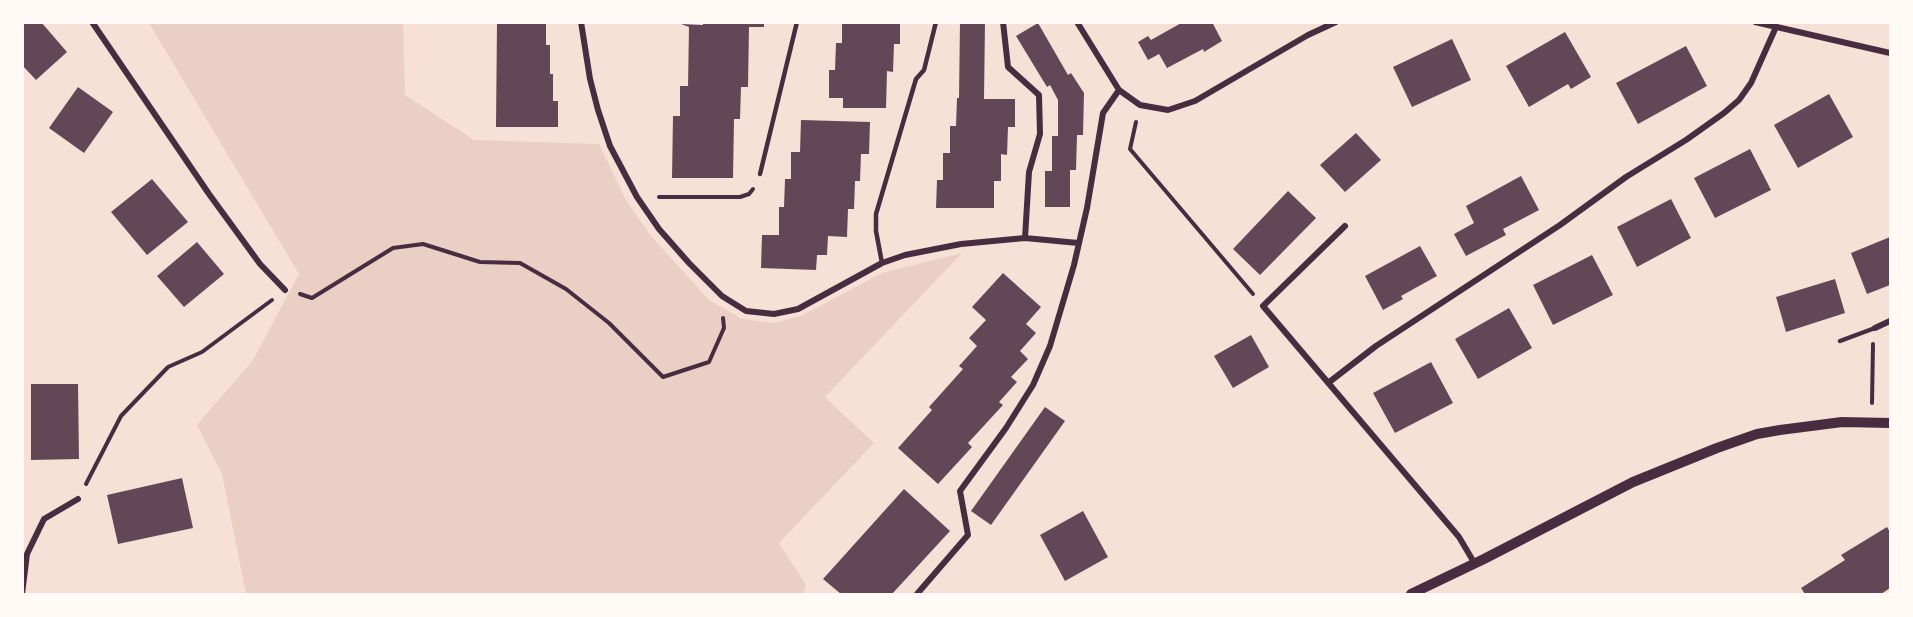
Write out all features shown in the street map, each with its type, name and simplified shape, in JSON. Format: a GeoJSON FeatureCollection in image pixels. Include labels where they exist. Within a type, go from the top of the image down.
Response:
{"type":"FeatureCollection","features":[{"type":"Feature","properties":{"kind":"street"},"geometry":{"type":"LineString","coordinates":[[92,22],[222,212],[260,264],[285,290]]}},
{"type":"Feature","properties":{"kind":"street"},"geometry":{"type":"LineString","coordinates":[[581,22],[590,79],[598,110],[610,146],[637,197],[659,229],[689,263],[722,296],[746,311],[774,314],[798,309],[882,263],[905,255],[961,244],[1025,238],[1078,243]]}},
{"type":"Feature","properties":{"kind":"street"},"geometry":{"type":"LineString","coordinates":[[1003,22],[1008,68],[1039,95],[1040,134],[1029,172],[1025,238]]}},
{"type":"Feature","properties":{"kind":"street"},"geometry":{"type":"LineString","coordinates":[[1077,22],[1119,90],[1140,105],[1168,110],[1195,101],[1308,35],[1336,22]]}},
{"type":"Feature","properties":{"kind":"street"},"geometry":{"type":"LineString","coordinates":[[1755,22],[1890,53]]}},
{"type":"Feature","properties":{"kind":"street"},"geometry":{"type":"LineString","coordinates":[[1328,383],[1376,346],[1560,225],[1626,177],[1686,140],[1724,113],[1751,83],[1776,27]]}},
{"type":"Feature","properties":{"kind":"street"},"geometry":{"type":"LineString","coordinates":[[917,594],[968,535],[960,491],[1006,428],[1033,385],[1050,346],[1074,265],[1087,208],[1103,113],[1119,90]]}},
{"type":"Feature","properties":{"kind":"street"},"geometry":{"type":"LineString","coordinates":[[1345,226],[1263,306],[1459,537],[1475,564]]}},
{"type":"Feature","properties":{"kind":"street"},"geometry":{"type":"LineString","coordinates":[[1875,328],[1890,321]]}},
{"type":"Feature","properties":{"kind":"street"},"geometry":{"type":"LineString","coordinates":[[1411,594],[1475,564],[1633,482],[1757,434],[1842,422],[1890,423]]}},
{"type":"Feature","properties":{"kind":"street"},"geometry":{"type":"LineString","coordinates":[[22,594],[27,554],[44,519],[78,499]]}},
{"type":"Feature","properties":{"kind":"lane"},"geometry":{"type":"LineString","coordinates":[[760,174],[797,22]]}},
{"type":"Feature","properties":{"kind":"lane"},"geometry":{"type":"LineString","coordinates":[[882,263],[876,231],[876,214],[916,79],[924,70],[936,22]]}},
{"type":"Feature","properties":{"kind":"lane"},"geometry":{"type":"LineString","coordinates":[[1840,340],[1875,328]]}},
{"type":"Feature","properties":{"kind":"path"},"geometry":{"type":"LineString","coordinates":[[1140,105],[1130,149],[1263,306]]}},
{"type":"Feature","properties":{"kind":"path"},"geometry":{"type":"LineString","coordinates":[[637,197],[740,197],[749,194],[760,174]]}},
{"type":"Feature","properties":{"kind":"path"},"geometry":{"type":"LineString","coordinates":[[78,499],[121,416],[168,367],[202,352],[285,290],[312,298],[393,248],[423,244],[480,262],[520,263],[566,288],[609,323],[663,376],[709,362],[724,328],[722,296]]}},
{"type":"Feature","properties":{"kind":"path"},"geometry":{"type":"LineString","coordinates":[[1872,380],[1873,345]]}},
{"type":"Feature","properties":{"kind":"shaded area"},"geometry":{"type":"Polygon","coordinates":[[[149,23],[403,23],[405,95],[474,140],[599,144],[626,200],[651,236],[709,300],[742,319],[774,323],[803,315],[882,273],[962,253],[825,397],[874,443],[779,543],[806,585],[803,594],[246,594],[222,474],[197,425],[253,360],[299,274],[149,23]]]}},
{"type":"Feature","properties":{"kind":"building"},"geometry":{"type":"Polygon","coordinates":[[[22,22],[41,22],[67,52],[36,80],[22,65],[22,22]]]}},
{"type":"Feature","properties":{"kind":"building"},"geometry":{"type":"Polygon","coordinates":[[[497,22],[546,22],[546,45],[550,45],[550,74],[553,74],[553,101],[558,101],[558,127],[496,127],[497,22]]]}},
{"type":"Feature","properties":{"kind":"building"},"geometry":{"type":"Polygon","coordinates":[[[703,22],[764,22],[764,27],[749,27],[748,87],[741,87],[740,119],[734,119],[733,178],[672,178],[673,116],[680,116],[680,86],[688,86],[689,27],[681,24],[703,25],[703,22]]]}},
{"type":"Feature","properties":{"kind":"building"},"geometry":{"type":"Polygon","coordinates":[[[842,22],[900,22],[900,44],[894,44],[893,72],[887,71],[886,108],[843,108],[843,98],[829,98],[829,70],[835,70],[836,43],[842,43],[842,22]]]}},
{"type":"Feature","properties":{"kind":"building"},"geometry":{"type":"Polygon","coordinates":[[[960,22],[985,22],[984,99],[1015,99],[1015,127],[1008,127],[1007,155],[1001,154],[1001,181],[994,181],[994,208],[936,208],[937,180],[943,180],[943,153],[950,153],[950,126],[956,126],[957,98],[959,98],[960,22]]]}},
{"type":"Feature","properties":{"kind":"building"},"geometry":{"type":"Polygon","coordinates":[[[1183,22],[1212,22],[1222,41],[1204,52],[1203,49],[1167,68],[1159,54],[1148,60],[1138,42],[1148,36],[1151,40],[1183,22]]]}},
{"type":"Feature","properties":{"kind":"building"},"geometry":{"type":"Polygon","coordinates":[[[1038,23],[1068,75],[1071,73],[1084,93],[1083,135],[1077,135],[1076,170],[1070,170],[1070,207],[1045,207],[1045,171],[1052,171],[1052,136],[1058,136],[1058,100],[1050,85],[1047,87],[1016,36],[1038,23]]]}},
{"type":"Feature","properties":{"kind":"building"},"geometry":{"type":"Polygon","coordinates":[[[1565,32],[1591,77],[1571,89],[1568,84],[1529,107],[1506,66],[1565,32]]]}},
{"type":"Feature","properties":{"kind":"building"},"geometry":{"type":"Polygon","coordinates":[[[1452,39],[1471,80],[1412,107],[1393,67],[1452,39]]]}},
{"type":"Feature","properties":{"kind":"building"},"geometry":{"type":"Polygon","coordinates":[[[1686,46],[1707,86],[1638,124],[1616,83],[1686,46]]]}},
{"type":"Feature","properties":{"kind":"building"},"geometry":{"type":"Polygon","coordinates":[[[78,87],[113,112],[84,153],[49,128],[78,87]]]}},
{"type":"Feature","properties":{"kind":"building"},"geometry":{"type":"Polygon","coordinates":[[[1829,94],[1853,137],[1798,168],[1774,125],[1829,94]]]}},
{"type":"Feature","properties":{"kind":"building"},"geometry":{"type":"Polygon","coordinates":[[[801,120],[870,122],[869,154],[861,154],[860,181],[855,181],[854,209],[848,209],[847,237],[828,236],[827,255],[817,255],[816,270],[761,268],[762,235],[779,235],[779,207],[784,207],[785,179],[791,179],[791,152],[800,152],[801,120]]]}},
{"type":"Feature","properties":{"kind":"building"},"geometry":{"type":"Polygon","coordinates":[[[1356,133],[1381,160],[1345,192],[1320,165],[1356,133]]]}},
{"type":"Feature","properties":{"kind":"building"},"geometry":{"type":"Polygon","coordinates":[[[1750,149],[1771,190],[1715,218],[1694,178],[1750,149]]]}},
{"type":"Feature","properties":{"kind":"building"},"geometry":{"type":"Polygon","coordinates":[[[1521,176],[1539,210],[1503,229],[1506,235],[1466,256],[1454,234],[1474,223],[1466,206],[1521,176]]]}},
{"type":"Feature","properties":{"kind":"building"},"geometry":{"type":"Polygon","coordinates":[[[152,179],[188,222],[147,255],[111,212],[152,179]]]}},
{"type":"Feature","properties":{"kind":"building"},"geometry":{"type":"Polygon","coordinates":[[[1288,191],[1316,218],[1260,275],[1233,249],[1288,191]]]}},
{"type":"Feature","properties":{"kind":"building"},"geometry":{"type":"Polygon","coordinates":[[[1671,199],[1691,238],[1637,267],[1617,227],[1671,199]]]}},
{"type":"Feature","properties":{"kind":"building"},"geometry":{"type":"Polygon","coordinates":[[[1890,237],[1890,285],[1867,294],[1851,253],[1890,237]]]}},
{"type":"Feature","properties":{"kind":"building"},"geometry":{"type":"Polygon","coordinates":[[[197,242],[224,274],[184,307],[157,276],[197,242]]]}},
{"type":"Feature","properties":{"kind":"building"},"geometry":{"type":"Polygon","coordinates":[[[1420,246],[1437,276],[1401,296],[1403,299],[1383,310],[1365,276],[1420,246]]]}},
{"type":"Feature","properties":{"kind":"building"},"geometry":{"type":"Polygon","coordinates":[[[1592,255],[1613,295],[1553,325],[1533,285],[1592,255]]]}},
{"type":"Feature","properties":{"kind":"building"},"geometry":{"type":"Polygon","coordinates":[[[1003,273],[1041,307],[1026,324],[1036,333],[1020,351],[1028,359],[1011,377],[1017,382],[999,402],[1003,405],[968,443],[972,447],[938,484],[898,448],[932,410],[929,407],[963,369],[959,366],[977,346],[969,338],[986,320],[972,307],[1003,273]]]}},
{"type":"Feature","properties":{"kind":"building"},"geometry":{"type":"Polygon","coordinates":[[[1835,279],[1845,313],[1786,332],[1776,297],[1835,279]]]}},
{"type":"Feature","properties":{"kind":"building"},"geometry":{"type":"Polygon","coordinates":[[[1509,308],[1532,348],[1478,379],[1455,339],[1509,308]]]}},
{"type":"Feature","properties":{"kind":"building"},"geometry":{"type":"Polygon","coordinates":[[[1251,335],[1269,367],[1233,388],[1214,356],[1251,335]]]}},
{"type":"Feature","properties":{"kind":"building"},"geometry":{"type":"Polygon","coordinates":[[[1431,362],[1453,403],[1395,433],[1373,393],[1431,362]]]}},
{"type":"Feature","properties":{"kind":"building"},"geometry":{"type":"Polygon","coordinates":[[[31,384],[78,384],[79,459],[31,460],[31,384]]]}},
{"type":"Feature","properties":{"kind":"building"},"geometry":{"type":"Polygon","coordinates":[[[1045,407],[1065,421],[991,525],[971,511],[1045,407]]]}},
{"type":"Feature","properties":{"kind":"building"},"geometry":{"type":"Polygon","coordinates":[[[182,478],[193,528],[118,544],[107,495],[182,478]]]}},
{"type":"Feature","properties":{"kind":"building"},"geometry":{"type":"Polygon","coordinates":[[[904,489],[950,531],[892,594],[841,594],[823,579],[904,489]]]}},
{"type":"Feature","properties":{"kind":"building"},"geometry":{"type":"Polygon","coordinates":[[[1083,511],[1108,557],[1065,581],[1040,535],[1083,511]]]}},
{"type":"Feature","properties":{"kind":"building"},"geometry":{"type":"Polygon","coordinates":[[[1887,527],[1890,532],[1890,588],[1881,594],[1805,594],[1801,588],[1845,560],[1841,555],[1887,527]]]}}]}
